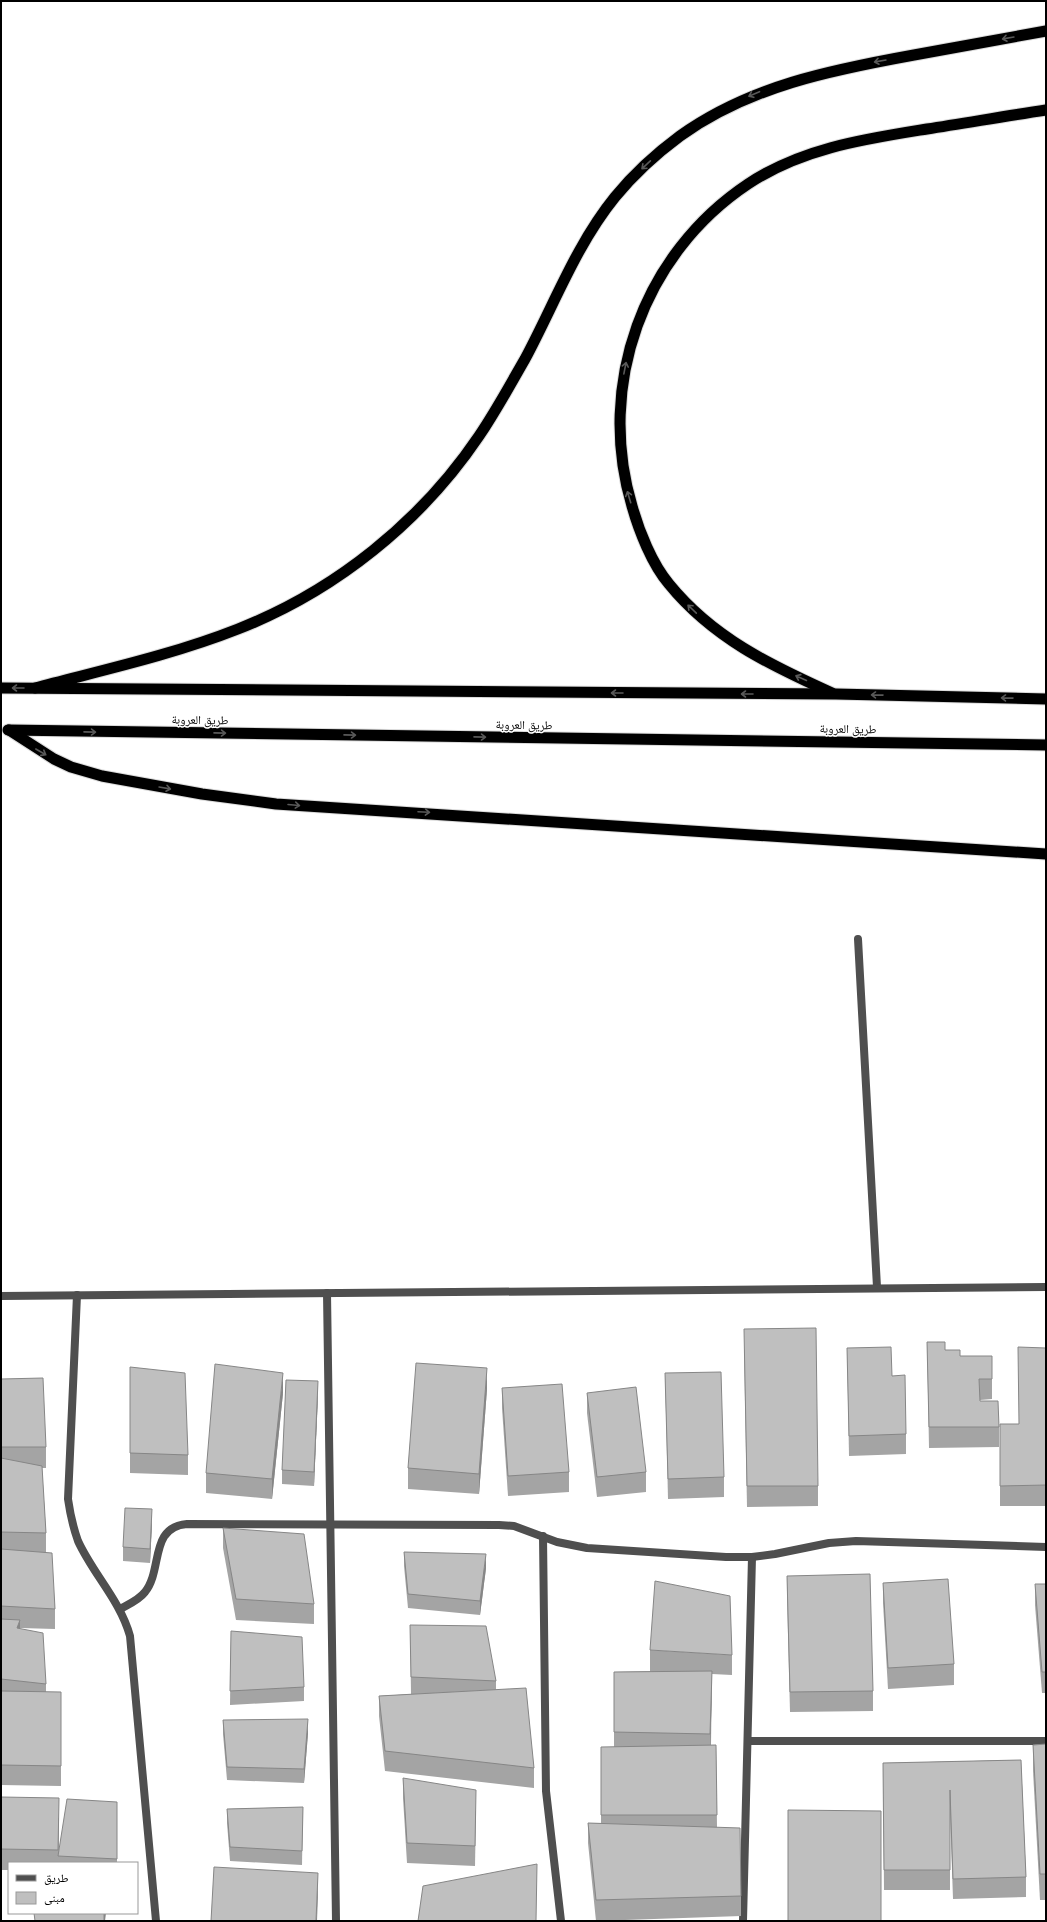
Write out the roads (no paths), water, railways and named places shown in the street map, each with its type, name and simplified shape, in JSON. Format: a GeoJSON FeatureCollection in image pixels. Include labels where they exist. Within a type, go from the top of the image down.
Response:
{"type":"FeatureCollection","features":[{"type":"Feature","properties":{"kind":"highway"},"geometry":{"type":"LineString","coordinates":[[35,688],[144,659],[238,629],[279,611],[317,590],[354,565],[389,538],[421,507],[452,473],[479,436],[503,398],[589,235],[615,197],[645,166],[679,137],[718,111],[756,93],[844,67],[1046,31]]}},
{"type":"Feature","properties":{"kind":"highway"},"geometry":{"type":"LineString","coordinates":[[836,694],[776,667],[745,650],[712,627],[691,609],[667,582],[650,552],[636,520],[626,486],[620,452],[619,417],[622,382],[629,348],[640,315],[655,284],[674,254],[696,227],[721,203],[749,183],[780,166],[812,152],[845,143],[1046,110]]}},
{"type":"Feature","properties":{"kind":"highway"},"geometry":{"type":"LineString","coordinates":[[1,688],[836,694],[1046,699]]}},
{"type":"Feature","properties":{"kind":"highway"},"geometry":{"type":"LineString","coordinates":[[5,730],[54,759],[71,767],[102,776],[202,794],[276,804],[1046,854]]}},
{"type":"Feature","properties":{"kind":"highway","name":"طريق العروبة"},"geometry":{"type":"LineString","coordinates":[[5,730],[1046,745]]}},
{"type":"Feature","properties":{"kind":"street"},"geometry":{"type":"LineString","coordinates":[[858,939],[877,1288]]}},
{"type":"Feature","properties":{"kind":"street"},"geometry":{"type":"LineString","coordinates":[[1,1296],[1046,1287]]}},
{"type":"Feature","properties":{"kind":"street"},"geometry":{"type":"LineString","coordinates":[[326,1293],[336,1921]]}},
{"type":"Feature","properties":{"kind":"street"},"geometry":{"type":"LineString","coordinates":[[77,1295],[68,1499],[70,1513],[79,1541],[120,1609],[130,1636],[156,1921]]}},
{"type":"Feature","properties":{"kind":"street"},"geometry":{"type":"LineString","coordinates":[[120,1609],[139,1598],[146,1591],[154,1576],[161,1543],[165,1535],[179,1525],[499,1525],[514,1526],[557,1542],[586,1548],[726,1558],[775,1554],[828,1542],[856,1541],[1046,1547]]}},
{"type":"Feature","properties":{"kind":"street"},"geometry":{"type":"LineString","coordinates":[[543,1536],[546,1791],[561,1921]]}},
{"type":"Feature","properties":{"kind":"street"},"geometry":{"type":"LineString","coordinates":[[743,1921],[752,1557]]}},
{"type":"Feature","properties":{"kind":"street"},"geometry":{"type":"LineString","coordinates":[[748,1741],[1046,1741]]}}]}
